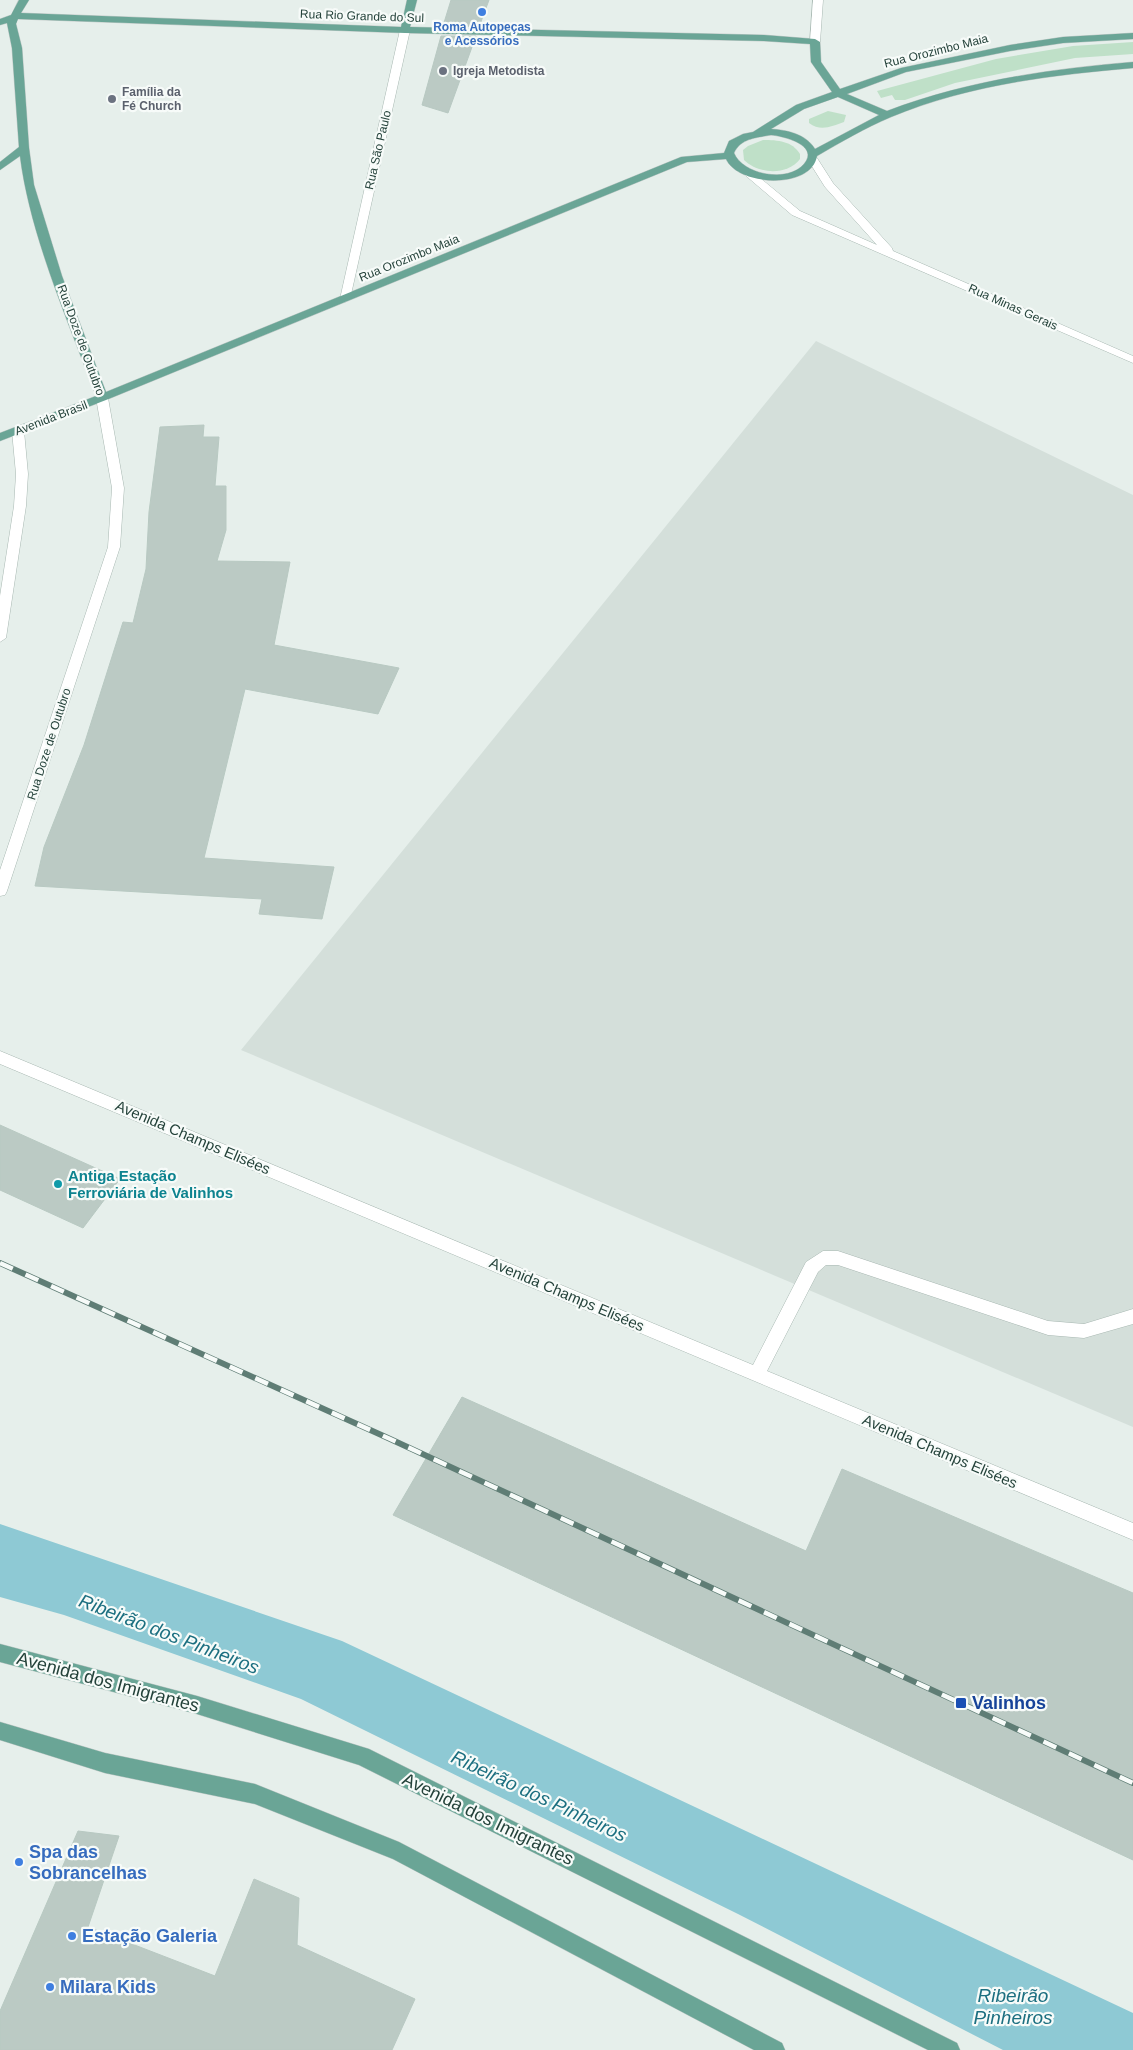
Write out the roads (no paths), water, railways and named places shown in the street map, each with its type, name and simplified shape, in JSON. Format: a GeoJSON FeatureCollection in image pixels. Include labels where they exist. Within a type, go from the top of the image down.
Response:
{"type":"FeatureCollection","features":[{"type":"Feature","properties":{"kind":"main road","name":"Rua Doze de Outubro"},"geometry":{"type":"LineString","coordinates":[[24,0],[11,24],[17,48],[24,148],[29,185],[52,258],[102,398]]}},
{"type":"Feature","properties":{"kind":"main road","name":"Rua São Paulo"},"geometry":{"type":"LineString","coordinates":[[405,30],[412,0]]}},
{"type":"Feature","properties":{"kind":"main road"},"geometry":{"type":"LineString","coordinates":[[0,16],[17,16]]}},
{"type":"Feature","properties":{"kind":"main road","name":"Rua Rio Grande do Sul"},"geometry":{"type":"LineString","coordinates":[[0,22],[17,16],[405,30],[764,38],[815,42]]}},
{"type":"Feature","properties":{"kind":"main road","name":"Rua Orozimbo Maia"},"geometry":{"type":"LineString","coordinates":[[757,133],[800,106],[904,70],[1010,48],[1063,40],[1133,36]]}},
{"type":"Feature","properties":{"kind":"main road"},"geometry":{"type":"LineString","coordinates":[[815,42],[816,62],[838,93],[887,115]]}},
{"type":"Feature","properties":{"kind":"main road"},"geometry":{"type":"LineString","coordinates":[[813,157],[807,144],[798,138],[778,133],[757,133],[734,142],[729,149],[728,156],[739,170],[750,175],[776,178],[790,176],[801,172],[809,166],[813,157],[887,115],[945,94],[1078,69],[1133,65]]}},
{"type":"Feature","properties":{"kind":"main road"},"geometry":{"type":"LineString","coordinates":[[0,167],[24,148]]}},
{"type":"Feature","properties":{"kind":"main road","name":"Rua Orozimbo Maia"},"geometry":{"type":"LineString","coordinates":[[102,398],[686,159],[728,156]]}},
{"type":"Feature","properties":{"kind":"main road","name":"Avenida Brasil"},"geometry":{"type":"LineString","coordinates":[[0,437],[18,432],[102,398]]}},
{"type":"Feature","properties":{"kind":"main road","name":"Avenida dos Imigrantes"},"geometry":{"type":"LineString","coordinates":[[0,1653],[197,1705],[362,1756],[950,2050]]}},
{"type":"Feature","properties":{"kind":"main road"},"geometry":{"type":"LineString","coordinates":[[0,1731],[105,1763],[255,1794],[399,1852],[775,2050]]}},
{"type":"Feature","properties":{"kind":"street"},"geometry":{"type":"LineString","coordinates":[[815,42],[818,0]]}},
{"type":"Feature","properties":{"kind":"street","name":"Rua São Paulo"},"geometry":{"type":"LineString","coordinates":[[345,299],[405,30]]}},
{"type":"Feature","properties":{"kind":"street","name":"Rua Minas Gerais"},"geometry":{"type":"LineString","coordinates":[[813,157],[829,185],[892,255]]}},
{"type":"Feature","properties":{"kind":"street","name":"Rua Minas Gerais"},"geometry":{"type":"LineString","coordinates":[[750,175],[796,213],[1133,360]]}},
{"type":"Feature","properties":{"kind":"street","name":"Rua Doze de Outubro"},"geometry":{"type":"LineString","coordinates":[[0,891],[114,547],[118,488],[102,398]]}},
{"type":"Feature","properties":{"kind":"street"},"geometry":{"type":"LineString","coordinates":[[0,638],[20,506],[22,474],[18,432]]}},
{"type":"Feature","properties":{"kind":"street","name":"Avenida Champs Elisées"},"geometry":{"type":"LineString","coordinates":[[0,1056],[1133,1532]]}},
{"type":"Feature","properties":{"kind":"street"},"geometry":{"type":"LineString","coordinates":[[758,1374],[812,1267],[823,1258],[838,1258],[1048,1328],[1084,1331],[1122,1321],[1133,1316]]}},
{"type":"Feature","properties":{"kind":"water","name":"Ribeirão Pinheiros"},"geometry":{"type":"Polygon","coordinates":[[[0,1524],[342,1641],[1133,2013],[1133,2050],[1003,2050],[738,1914],[301,1699],[64,1615],[0,1597],[0,1524]]]}},
{"type":"Feature","properties":{"kind":"railway"},"geometry":{"type":"LineString","coordinates":[[0,1263],[388,1438],[1133,1783]]}},
{"type":"Feature","properties":{"kind":"place","name":"Roma Autopeças e Acessórios"},"geometry":{"type":"Point","coordinates":[482,12]}},
{"type":"Feature","properties":{"kind":"place","name":"Igreja Metodista"},"geometry":{"type":"Point","coordinates":[443,71]}},
{"type":"Feature","properties":{"kind":"place","name":"Família da Fé Church"},"geometry":{"type":"Point","coordinates":[112,99]}},
{"type":"Feature","properties":{"kind":"place","name":"Antiga Estação Ferroviária de Valinhos"},"geometry":{"type":"Point","coordinates":[58,1184]}},
{"type":"Feature","properties":{"kind":"place","name":"Valinhos"},"geometry":{"type":"Point","coordinates":[961,1703]}},
{"type":"Feature","properties":{"kind":"place","name":"Spa das Sobrancelhas"},"geometry":{"type":"Point","coordinates":[19,1862]}},
{"type":"Feature","properties":{"kind":"place","name":"Estação Galeria"},"geometry":{"type":"Point","coordinates":[72,1936]}},
{"type":"Feature","properties":{"kind":"place","name":"Milara Kids"},"geometry":{"type":"Point","coordinates":[50,1987]}},
{"type":"Feature","properties":{"kind":"water label","name":"Ribeirão dos Pinheiros"},"geometry":{"type":"Point","coordinates":[169,1634]}},
{"type":"Feature","properties":{"kind":"water label","name":"Ribeirão dos Pinheiros"},"geometry":{"type":"Point","coordinates":[539,1796]}}]}
